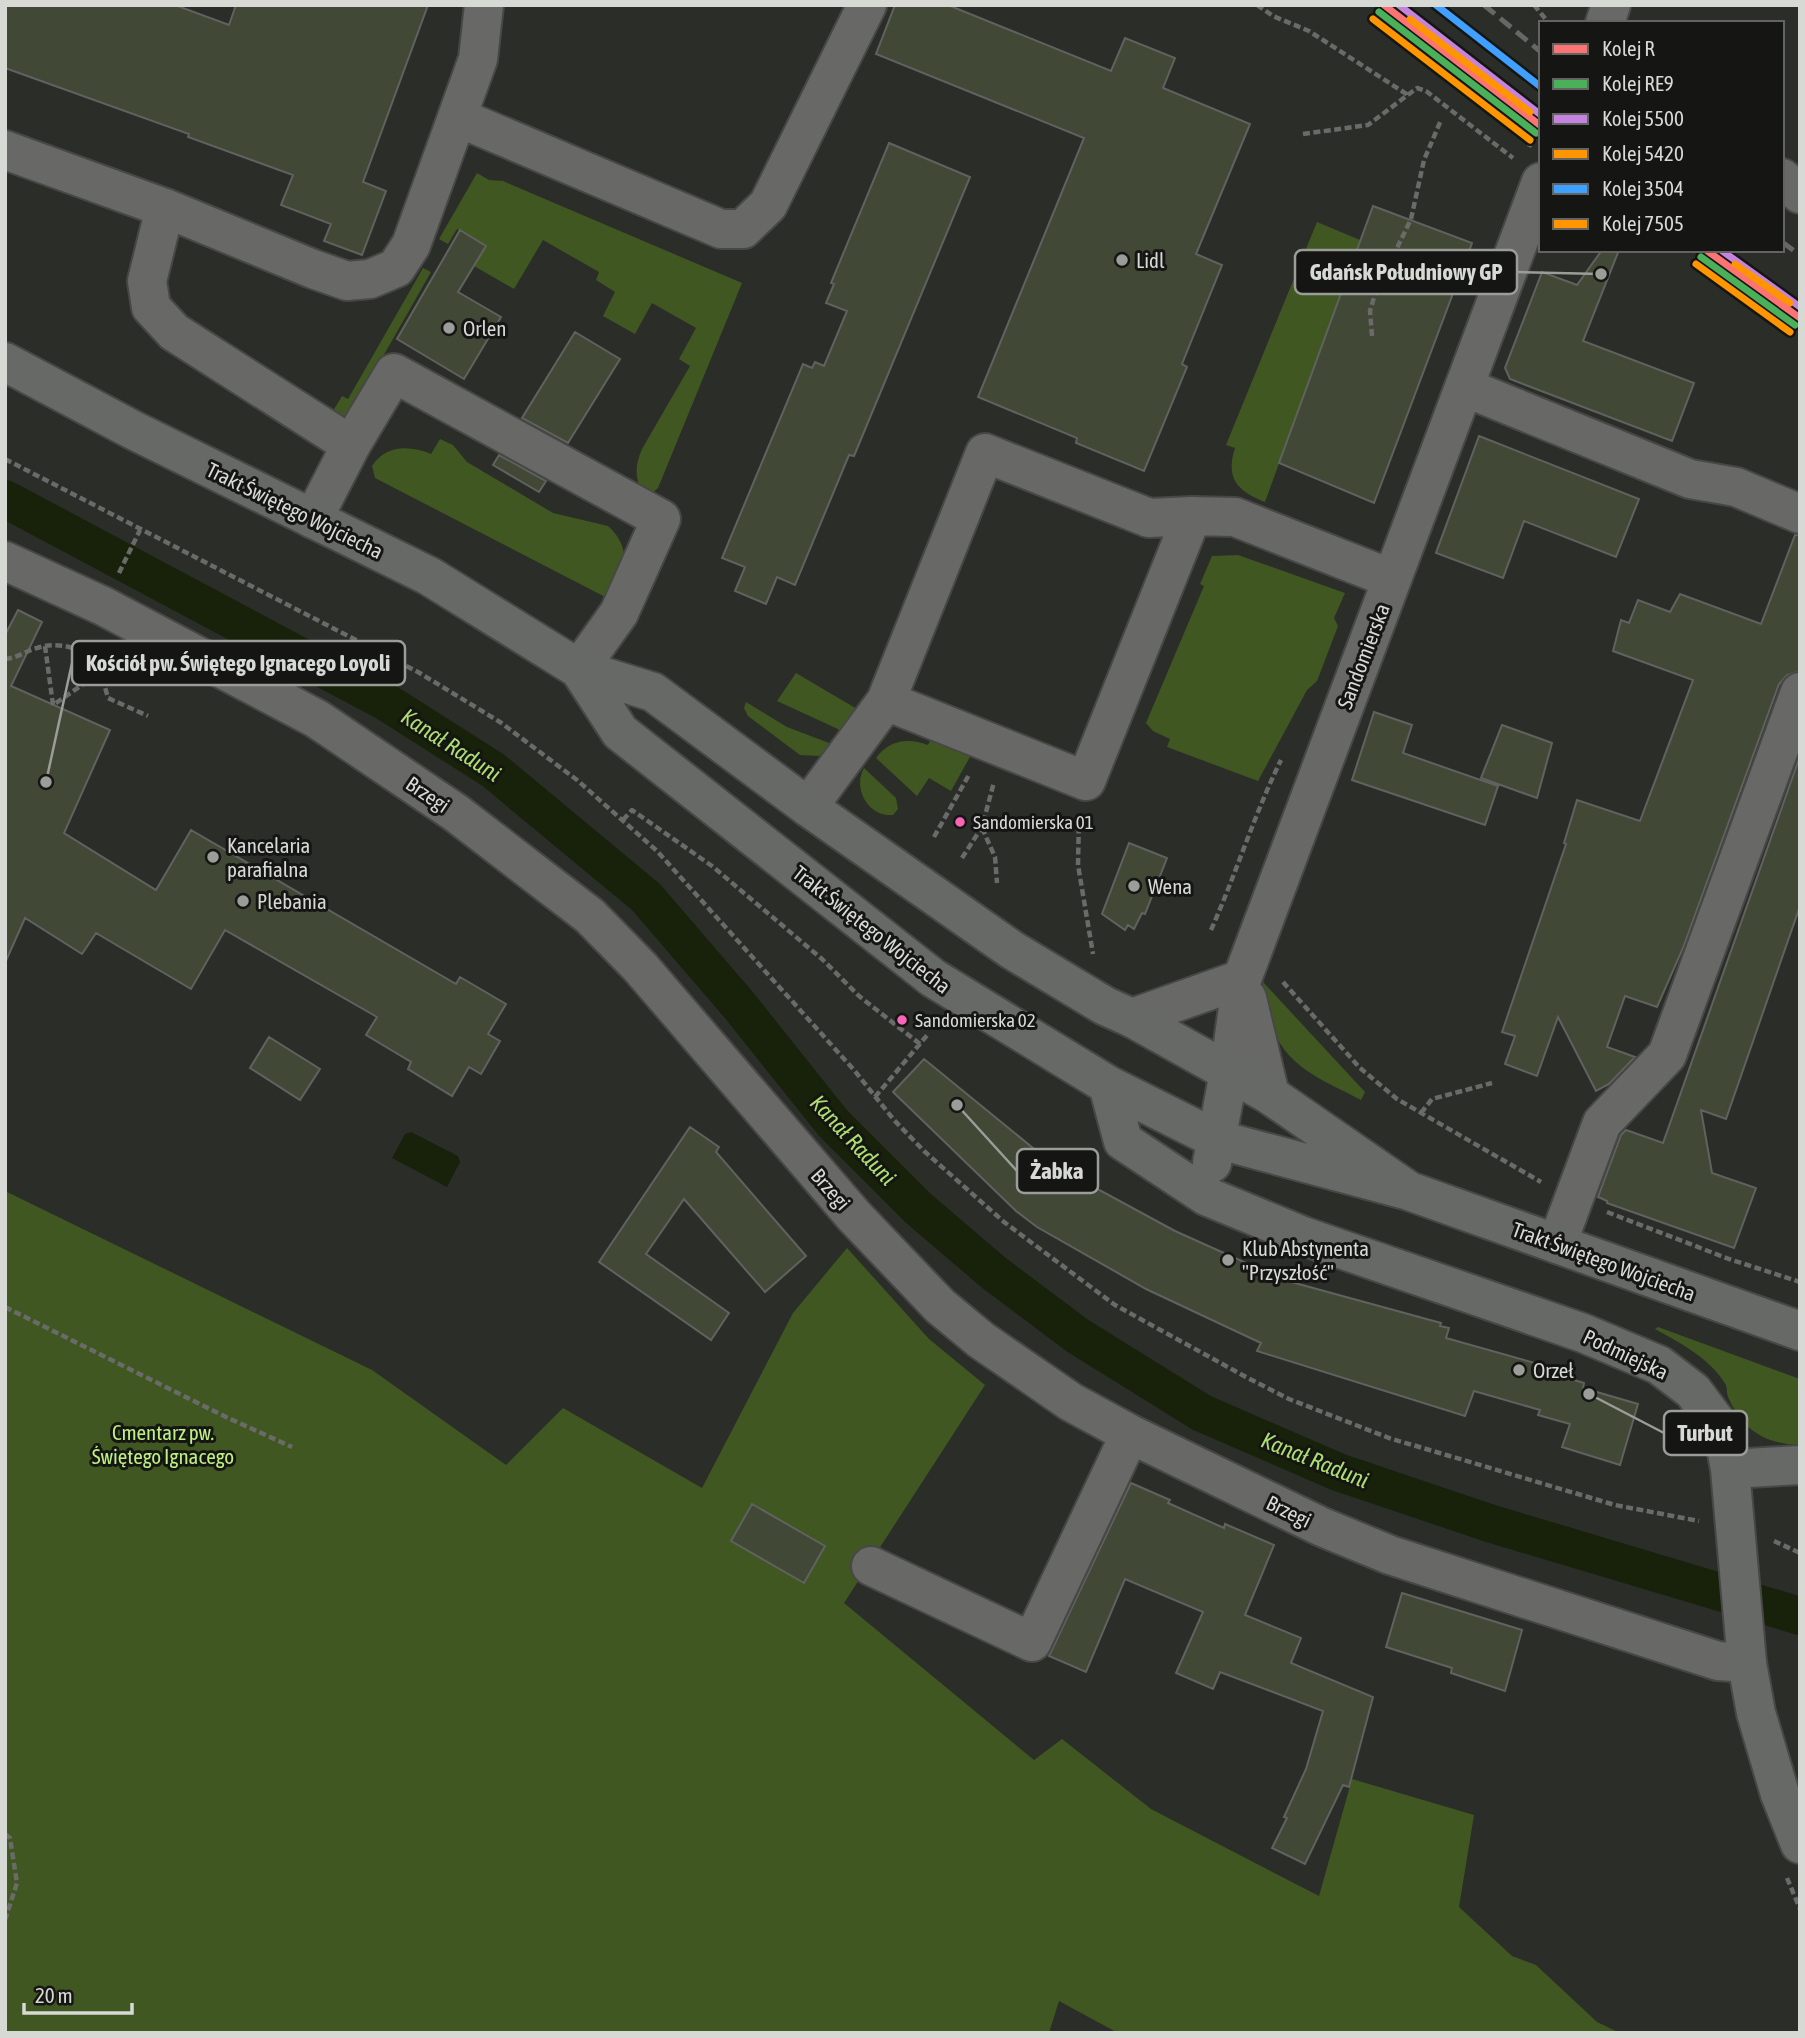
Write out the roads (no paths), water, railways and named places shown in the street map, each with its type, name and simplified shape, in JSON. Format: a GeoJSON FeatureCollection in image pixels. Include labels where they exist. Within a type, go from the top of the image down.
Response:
{"type":"FeatureCollection","features":[{"type":"Feature","properties":{"kind":"main road","name":"Trakt Świętego Wojciecha"},"geometry":{"type":"LineString","coordinates":[[5,362],[133,430],[429,576],[579,669],[653,692],[808,807],[1012,950],[1077,990],[1270,1095],[1409,1191]]}},
{"type":"Feature","properties":{"kind":"main road","name":"Trakt Świętego Wojciecha"},"geometry":{"type":"LineString","coordinates":[[579,669],[620,732],[933,978],[1108,1085],[1216,1139],[1409,1191],[1800,1331]]}},
{"type":"Feature","properties":{"kind":"main road","name":"Sandomierska"},"geometry":{"type":"LineString","coordinates":[[1216,1139],[1229,1072]]}},
{"type":"Feature","properties":{"kind":"main road","name":"Podmiejska"},"geometry":{"type":"LineString","coordinates":[[1108,1085],[1123,1140],[1206,1196],[1303,1236],[1583,1333],[1659,1365],[1693,1391],[1723,1431],[1730,1469],[1755,1545],[1746,1647],[1762,1739],[1800,1844]]}},
{"type":"Feature","properties":{"kind":"main road"},"geometry":{"type":"LineString","coordinates":[[1206,1196],[1216,1139]]}},
{"type":"Feature","properties":{"kind":"main road"},"geometry":{"type":"LineString","coordinates":[[1730,1469],[1800,1465]]}},
{"type":"Feature","properties":{"kind":"street"},"geometry":{"type":"LineString","coordinates":[[5,150],[164,208],[313,269],[347,281],[370,279],[396,268],[411,245],[478,59],[484,5]]}},
{"type":"Feature","properties":{"kind":"street"},"geometry":{"type":"LineString","coordinates":[[457,117],[721,229],[743,229],[768,205],[867,5]]}},
{"type":"Feature","properties":{"kind":"street","name":"Sandomierska"},"geometry":{"type":"LineString","coordinates":[[1229,1072],[1392,579],[1464,387],[1530,167]]}},
{"type":"Feature","properties":{"kind":"street"},"geometry":{"type":"LineString","coordinates":[[1784,180],[1800,194]]}},
{"type":"Feature","properties":{"kind":"street"},"geometry":{"type":"LineString","coordinates":[[164,208],[146,281],[151,307],[174,332],[351,445]]}},
{"type":"Feature","properties":{"kind":"street"},"geometry":{"type":"LineString","coordinates":[[313,519],[351,445],[394,373],[664,511],[619,613],[579,669]]}},
{"type":"Feature","properties":{"kind":"street"},"geometry":{"type":"LineString","coordinates":[[1464,387],[1690,479],[1736,487],[1800,514]]}},
{"type":"Feature","properties":{"kind":"street"},"geometry":{"type":"LineString","coordinates":[[808,807],[886,701],[985,453],[1149,518],[1235,517],[1392,579]]}},
{"type":"Feature","properties":{"kind":"street"},"geometry":{"type":"LineString","coordinates":[[886,701],[1086,781],[1192,516]]}},
{"type":"Feature","properties":{"kind":"street","name":"Brzegi"},"geometry":{"type":"LineString","coordinates":[[9,571],[103,606],[317,719],[456,813],[590,916],[640,967],[854,1216],[940,1306],[981,1340],[1071,1402],[1130,1434],[1322,1527],[1390,1555],[1718,1661],[1746,1647]]}},
{"type":"Feature","properties":{"kind":"street"},"geometry":{"type":"LineString","coordinates":[[1558,1244],[1602,1123],[1667,1055],[1800,692]]}},
{"type":"Feature","properties":{"kind":"street"},"geometry":{"type":"LineString","coordinates":[[1132,1018],[1260,977],[1270,1095]]}},
{"type":"Feature","properties":{"kind":"street"},"geometry":{"type":"LineString","coordinates":[[871,1566],[1032,1643],[1130,1434]]}},
{"type":"Feature","properties":{"kind":"waterway","name":"Kanał Raduni"},"geometry":{"type":"LineString","coordinates":[[5,499],[386,702],[493,770],[646,897],[738,1004],[833,1123],[918,1208],[994,1273],[1078,1336],[1202,1413],[1338,1472],[1489,1523],[1800,1616]]}},
{"type":"Feature","properties":{"kind":"railway"},"geometry":{"type":"LineString","coordinates":[[1484,5],[1539,50]]}},
{"type":"Feature","properties":{"kind":"railway"},"geometry":{"type":"LineString","coordinates":[[1784,243],[1800,255]]}},
{"type":"Feature","properties":{"kind":"rail line","name":"R"},"geometry":{"type":"LineString","coordinates":[[1384,5],[1539,124]]}},
{"type":"Feature","properties":{"kind":"rail line","name":"5500"},"geometry":{"type":"LineString","coordinates":[[1399,5],[1539,113]]}},
{"type":"Feature","properties":{"kind":"rail line","name":"3504"},"geometry":{"type":"LineString","coordinates":[[1436,5],[1539,85]]}},
{"type":"Feature","properties":{"kind":"rail line","name":"RE9"},"geometry":{"type":"LineString","coordinates":[[1379,12],[1536,133]]}},
{"type":"Feature","properties":{"kind":"rail line","name":"5420"},"geometry":{"type":"LineString","coordinates":[[1373,19],[1530,140]]}},
{"type":"Feature","properties":{"kind":"rail line","name":"7505"},"geometry":{"type":"LineString","coordinates":[[1410,19],[1530,112]]}},
{"type":"Feature","properties":{"kind":"rail line","name":"R"},"geometry":{"type":"LineString","coordinates":[[1709,252],[1800,318]]}},
{"type":"Feature","properties":{"kind":"rail line","name":"5500"},"geometry":{"type":"LineString","coordinates":[[1724,252],[1800,307]]}},
{"type":"Feature","properties":{"kind":"rail line","name":"RE9"},"geometry":{"type":"LineString","coordinates":[[1701,257],[1795,325]]}},
{"type":"Feature","properties":{"kind":"rail line","name":"5420"},"geometry":{"type":"LineString","coordinates":[[1696,264],[1790,332]]}},
{"type":"Feature","properties":{"kind":"rail line","name":"7505"},"geometry":{"type":"LineString","coordinates":[[1735,264],[1790,303]]}},
{"type":"Feature","properties":{"kind":"place","name":"Lidl"},"geometry":{"type":"Point","coordinates":[1122,260]}},
{"type":"Feature","properties":{"kind":"place","name":"Gdańsk Południowy GP"},"geometry":{"type":"Point","coordinates":[1601,274]}},
{"type":"Feature","properties":{"kind":"place","name":"Orlen"},"geometry":{"type":"Point","coordinates":[449,328]}},
{"type":"Feature","properties":{"kind":"place","name":"Kościół pw. Świętego Ignacego Loyoli"},"geometry":{"type":"Point","coordinates":[46,782]}},
{"type":"Feature","properties":{"kind":"place","name":"Sandomierska 01"},"geometry":{"type":"Point","coordinates":[960,822]}},
{"type":"Feature","properties":{"kind":"place","name":"Kancelaria parafialna"},"geometry":{"type":"Point","coordinates":[213,857]}},
{"type":"Feature","properties":{"kind":"place","name":"Wena"},"geometry":{"type":"Point","coordinates":[1134,886]}},
{"type":"Feature","properties":{"kind":"place","name":"Plebania"},"geometry":{"type":"Point","coordinates":[243,901]}},
{"type":"Feature","properties":{"kind":"place","name":"Sandomierska 02"},"geometry":{"type":"Point","coordinates":[902,1020]}},
{"type":"Feature","properties":{"kind":"place","name":"Żabka"},"geometry":{"type":"Point","coordinates":[957,1105]}},
{"type":"Feature","properties":{"kind":"place","name":"Klub Abstynenta \"Przyszłość\""},"geometry":{"type":"Point","coordinates":[1228,1260]}},
{"type":"Feature","properties":{"kind":"place","name":"Orzeł"},"geometry":{"type":"Point","coordinates":[1519,1370]}},
{"type":"Feature","properties":{"kind":"place","name":"Turbut"},"geometry":{"type":"Point","coordinates":[1589,1394]}},
{"type":"Feature","properties":{"kind":"park label","name":"Cmentarz pw. Świętego Ignacego"},"geometry":{"type":"Point","coordinates":[163,1444]}}]}
